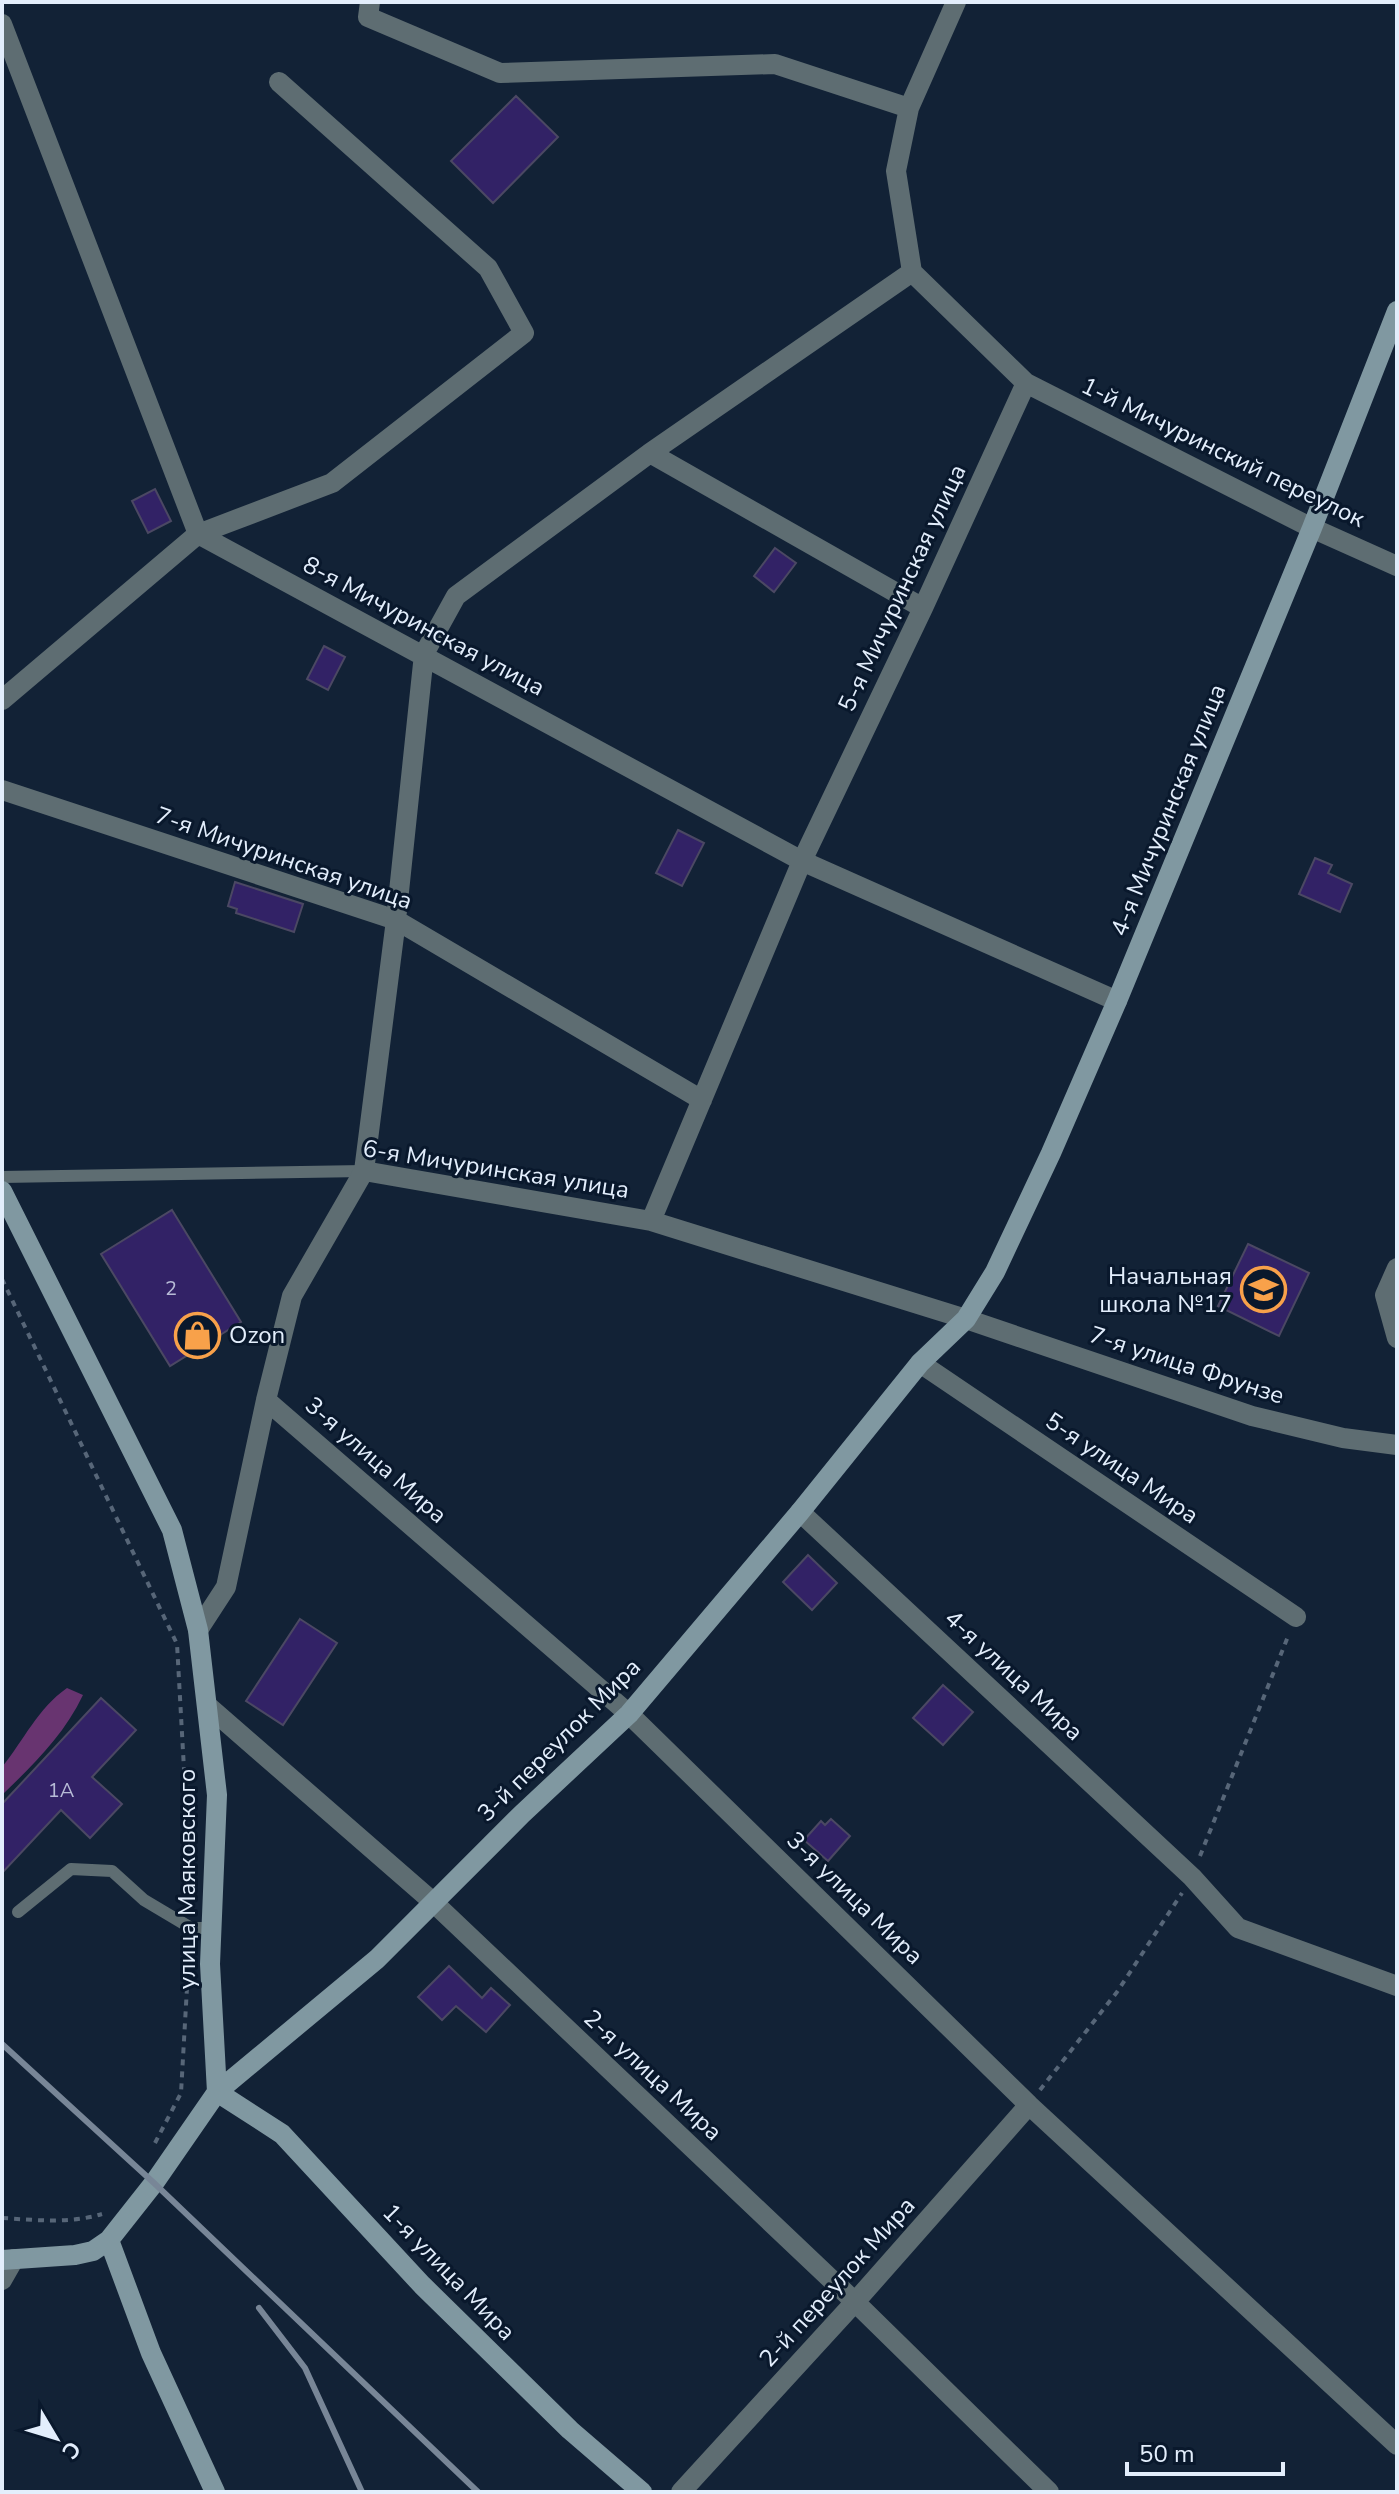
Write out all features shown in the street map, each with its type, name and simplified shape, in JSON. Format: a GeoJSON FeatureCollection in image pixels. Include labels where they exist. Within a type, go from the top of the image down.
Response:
{"type":"FeatureCollection","features":[{"type":"Feature","properties":{"kind":"street"},"geometry":{"type":"LineString","coordinates":[[956,2],[909,108],[896,171],[912,272],[1026,383]]}},
{"type":"Feature","properties":{"kind":"street"},"geometry":{"type":"LineString","coordinates":[[369,10],[500,73],[775,64],[909,108]]}},
{"type":"Feature","properties":{"kind":"street"},"geometry":{"type":"LineString","coordinates":[[2,24],[198,534]]}},
{"type":"Feature","properties":{"kind":"street"},"geometry":{"type":"LineString","coordinates":[[2,700],[198,534],[332,483],[524,333],[488,268],[279,82]]}},
{"type":"Feature","properties":{"kind":"street"},"geometry":{"type":"LineString","coordinates":[[198,1630],[226,1587],[292,1296],[364,1171],[396,920],[424,654],[456,596],[650,453],[912,272]]}},
{"type":"Feature","properties":{"kind":"street","name":"4-я Мичуринская улица"},"geometry":{"type":"LineString","coordinates":[[966,1319],[995,1272],[1117,1001],[1312,528],[1397,311]]}},
{"type":"Feature","properties":{"kind":"street","name":"1-й Мичуринский переулок"},"geometry":{"type":"LineString","coordinates":[[1026,383],[1312,528],[1397,566]]}},
{"type":"Feature","properties":{"kind":"street","name":"5-я Мичуринская улица"},"geometry":{"type":"LineString","coordinates":[[651,1221],[802,861],[1026,383]]}},
{"type":"Feature","properties":{"kind":"street"},"geometry":{"type":"LineString","coordinates":[[650,453],[923,608]]}},
{"type":"Feature","properties":{"kind":"street","name":"8-я Мичуринская улица"},"geometry":{"type":"LineString","coordinates":[[198,534],[802,861],[1117,1001]]}},
{"type":"Feature","properties":{"kind":"street","name":"7-я Мичуринская улица"},"geometry":{"type":"LineString","coordinates":[[2,790],[396,920],[702,1100]]}},
{"type":"Feature","properties":{"kind":"street","name":"6-я Мичуринская улица"},"geometry":{"type":"LineString","coordinates":[[364,1171],[651,1221],[966,1319]]}},
{"type":"Feature","properties":{"kind":"street","name":"улица Маяковского"},"geometry":{"type":"LineString","coordinates":[[2,1191],[172,1530],[198,1630],[217,1795],[210,1964],[217,2092]]}},
{"type":"Feature","properties":{"kind":"street"},"geometry":{"type":"LineString","coordinates":[[1397,1268],[1385,1295],[1397,1338]]}},
{"type":"Feature","properties":{"kind":"street","name":"3-й переулок Мира"},"geometry":{"type":"LineString","coordinates":[[217,2092],[377,1959],[629,1714],[800,1512],[920,1363],[966,1319]]}},
{"type":"Feature","properties":{"kind":"street","name":"7-я улица Фрунзе"},"geometry":{"type":"LineString","coordinates":[[966,1319],[1252,1416],[1343,1438],[1397,1445]]}},
{"type":"Feature","properties":{"kind":"street","name":"5-я улица Мира"},"geometry":{"type":"LineString","coordinates":[[920,1363],[1296,1617]]}},
{"type":"Feature","properties":{"kind":"street","name":"3-я улица Мира"},"geometry":{"type":"LineString","coordinates":[[266,1400],[629,1714],[1029,2105],[1397,2445]]}},
{"type":"Feature","properties":{"kind":"street","name":"4-я улица Мира"},"geometry":{"type":"LineString","coordinates":[[800,1512],[1192,1877],[1238,1928],[1397,1986]]}},
{"type":"Feature","properties":{"kind":"street","name":"2-я улица Мира"},"geometry":{"type":"LineString","coordinates":[[209,1707],[433,1902],[855,2302],[1049,2492]]}},
{"type":"Feature","properties":{"kind":"street"},"geometry":{"type":"LineString","coordinates":[[2,2280],[8,2259],[75,2255],[93,2251],[109,2240],[154,2183],[217,2092]]}},
{"type":"Feature","properties":{"kind":"street","name":"1-я улица Мира"},"geometry":{"type":"LineString","coordinates":[[217,2092],[282,2134],[422,2285],[570,2430],[642,2492]]}},
{"type":"Feature","properties":{"kind":"street","name":"2-й переулок Мира"},"geometry":{"type":"LineString","coordinates":[[681,2492],[1029,2105]]}},
{"type":"Feature","properties":{"kind":"street"},"geometry":{"type":"LineString","coordinates":[[109,2240],[151,2353],[215,2492]]}},
{"type":"Feature","properties":{"kind":"lane","name":"6-я Мичуринская улица"},"geometry":{"type":"LineString","coordinates":[[2,1177],[364,1171]]}},
{"type":"Feature","properties":{"kind":"lane"},"geometry":{"type":"LineString","coordinates":[[18,1912],[71,1869],[112,1871],[144,1900],[191,1928],[212,1928]]}},
{"type":"Feature","properties":{"kind":"path"},"geometry":{"type":"LineString","coordinates":[[2,1279],[177,1644],[191,1928],[181,2093],[154,2145]]}},
{"type":"Feature","properties":{"kind":"path"},"geometry":{"type":"LineString","coordinates":[[2,2218],[80,2220],[103,2214],[111,2205]]}},
{"type":"Feature","properties":{"kind":"shaded area"},"geometry":{"type":"Polygon","coordinates":[[[67,1688],[83,1695],[75,1710],[47,1749],[2,1795],[2,1767],[39,1715],[67,1688]]]}},
{"type":"Feature","properties":{"kind":"building"},"geometry":{"type":"Polygon","coordinates":[[[516,96],[558,137],[493,203],[451,161],[516,96]]]}},
{"type":"Feature","properties":{"kind":"building"},"geometry":{"type":"Polygon","coordinates":[[[155,489],[171,521],[148,533],[132,501],[155,489]]]}},
{"type":"Feature","properties":{"kind":"building"},"geometry":{"type":"Polygon","coordinates":[[[775,548],[796,563],[774,592],[754,576],[775,548]]]}},
{"type":"Feature","properties":{"kind":"building"},"geometry":{"type":"Polygon","coordinates":[[[324,646],[345,657],[328,690],[307,679],[324,646]]]}},
{"type":"Feature","properties":{"kind":"building"},"geometry":{"type":"Polygon","coordinates":[[[678,830],[704,843],[682,886],[656,873],[678,830]]]}},
{"type":"Feature","properties":{"kind":"building"},"geometry":{"type":"Polygon","coordinates":[[[1315,858],[1332,865],[1328,873],[1352,884],[1340,912],[1299,894],[1315,858]]]}},
{"type":"Feature","properties":{"kind":"building"},"geometry":{"type":"Polygon","coordinates":[[[235,882],[303,904],[294,932],[236,913],[237,909],[228,906],[235,882]]]}},
{"type":"Feature","properties":{"kind":"building"},"geometry":{"type":"Polygon","coordinates":[[[172,1210],[241,1322],[170,1366],[101,1254],[172,1210]]]}},
{"type":"Feature","properties":{"kind":"building","name":"Начальная школа №17"},"geometry":{"type":"Polygon","coordinates":[[[1248,1244],[1309,1273],[1279,1336],[1218,1306],[1248,1244]]]}},
{"type":"Feature","properties":{"kind":"building"},"geometry":{"type":"Polygon","coordinates":[[[808,1555],[837,1583],[812,1610],[783,1582],[808,1555]]]}},
{"type":"Feature","properties":{"kind":"building"},"geometry":{"type":"Polygon","coordinates":[[[300,1619],[337,1643],[283,1725],[246,1701],[300,1619]]]}},
{"type":"Feature","properties":{"kind":"building"},"geometry":{"type":"Polygon","coordinates":[[[943,1685],[973,1712],[943,1745],[913,1718],[943,1685]]]}},
{"type":"Feature","properties":{"kind":"building"},"geometry":{"type":"Polygon","coordinates":[[[101,1698],[136,1730],[92,1777],[122,1804],[90,1838],[61,1810],[2,1873],[2,1804],[101,1698]]]}},
{"type":"Feature","properties":{"kind":"building"},"geometry":{"type":"Polygon","coordinates":[[[831,1819],[850,1836],[828,1861],[804,1840],[821,1821],[825,1825],[831,1819]]]}},
{"type":"Feature","properties":{"kind":"building"},"geometry":{"type":"Polygon","coordinates":[[[449,1966],[482,1998],[491,1988],[510,2005],[486,2032],[456,2006],[442,2020],[418,1997],[449,1966]]]}},
{"type":"Feature","properties":{"kind":"railway"},"geometry":{"type":"LineString","coordinates":[[2,2044],[154,2183],[478,2492]]}},
{"type":"Feature","properties":{"kind":"railway"},"geometry":{"type":"LineString","coordinates":[[259,2308],[305,2368],[362,2492]]}},
{"type":"Feature","properties":{"kind":"place","name":"Начальная школа №17"},"geometry":{"type":"Point","coordinates":[1263,1290]}},
{"type":"Feature","properties":{"kind":"place","name":"Ozon"},"geometry":{"type":"Point","coordinates":[198,1335]}}]}
